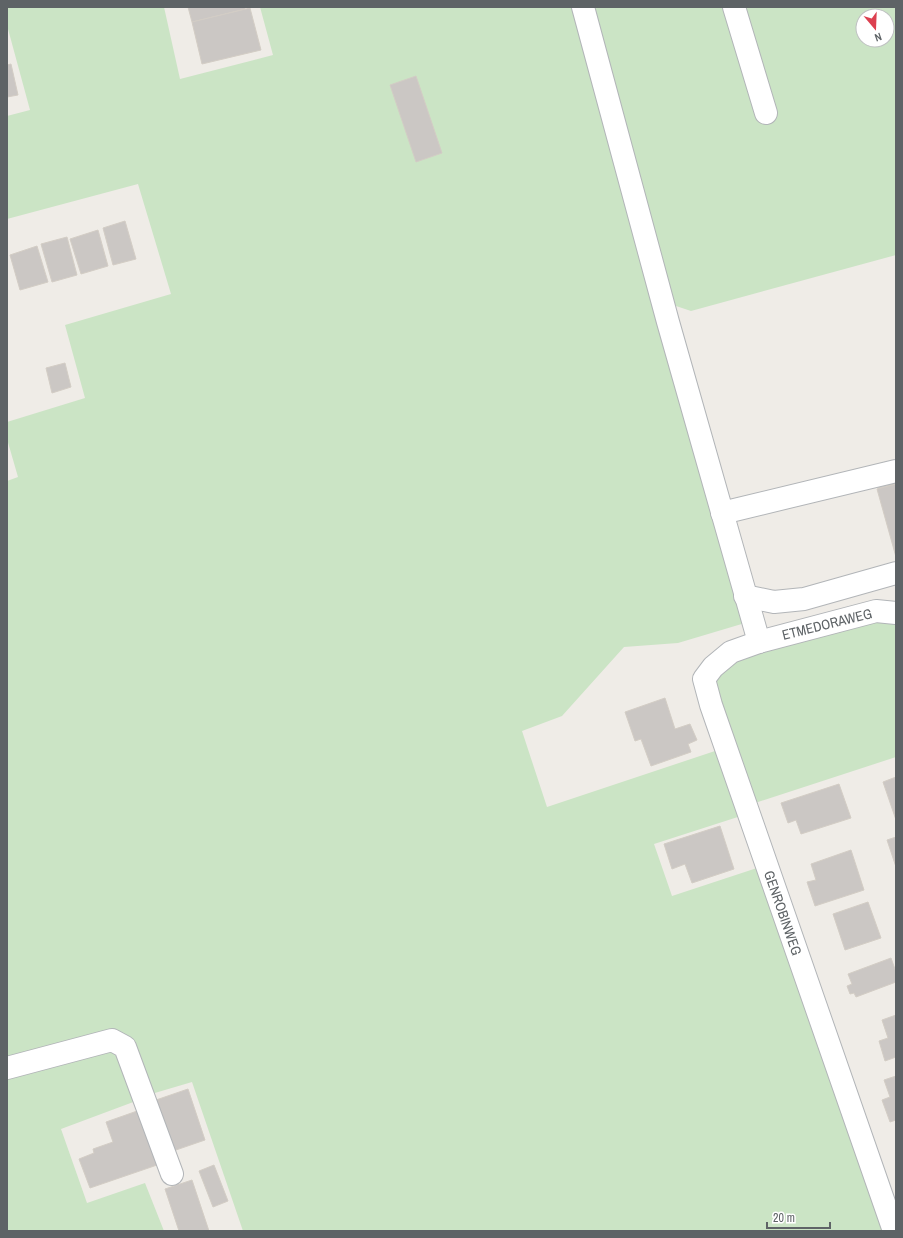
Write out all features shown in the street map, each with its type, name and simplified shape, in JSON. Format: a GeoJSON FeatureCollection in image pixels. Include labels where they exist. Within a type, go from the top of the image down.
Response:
{"type":"FeatureCollection","features":[{"type":"Feature","properties":{"kind":"street"},"geometry":{"type":"LineString","coordinates":[[583,7],[668,322],[759,642]]}},
{"type":"Feature","properties":{"kind":"street"},"geometry":{"type":"LineString","coordinates":[[734,7],[766,113]]}},
{"type":"Feature","properties":{"kind":"street"},"geometry":{"type":"LineString","coordinates":[[722,513],[896,471]]}},
{"type":"Feature","properties":{"kind":"street"},"geometry":{"type":"LineString","coordinates":[[745,596],[774,602],[804,599],[896,573]]}},
{"type":"Feature","properties":{"kind":"street","name":"ETMEDORAWEG"},"geometry":{"type":"LineString","coordinates":[[759,642],[876,611],[896,613]]}},
{"type":"Feature","properties":{"kind":"street","name":"GENROBINWEG"},"geometry":{"type":"LineString","coordinates":[[759,642],[730,652],[713,667],[704,679],[711,705],[894,1231]]}},
{"type":"Feature","properties":{"kind":"street"},"geometry":{"type":"LineString","coordinates":[[7,1068],[112,1040],[125,1047],[172,1174]]}},
{"type":"Feature","properties":{"kind":"green space"},"geometry":{"type":"Polygon","coordinates":[[[7,7],[164,7],[180,79],[273,55],[260,7],[574,7],[745,623],[678,643],[624,647],[562,716],[522,731],[547,807],[721,749],[744,815],[654,844],[672,896],[760,867],[885,1231],[243,1231],[192,1082],[148,1095],[131,1044],[7,1061],[7,481],[18,477],[7,439],[7,422],[85,398],[65,325],[171,294],[138,184],[7,219],[7,116],[30,110],[7,29],[7,7]]]}},
{"type":"Feature","properties":{"kind":"green space"},"geometry":{"type":"Polygon","coordinates":[[[589,7],[896,7],[896,255],[691,311],[676,306],[669,297],[589,7]]]}},
{"type":"Feature","properties":{"kind":"green space"},"geometry":{"type":"Polygon","coordinates":[[[884,617],[896,618],[896,757],[752,804],[713,678],[732,658],[884,617]]]}},
{"type":"Feature","properties":{"kind":"green space"},"geometry":{"type":"Polygon","coordinates":[[[110,1048],[119,1055],[136,1101],[61,1129],[87,1203],[145,1183],[164,1231],[7,1231],[7,1075],[110,1048]]]}},
{"type":"Feature","properties":{"kind":"building"},"geometry":{"type":"Polygon","coordinates":[[[188,7],[245,7],[245,9],[192,22],[188,7]]]}},
{"type":"Feature","properties":{"kind":"building"},"geometry":{"type":"Polygon","coordinates":[[[250,8],[261,50],[202,64],[192,22],[250,8]]]}},
{"type":"Feature","properties":{"kind":"building"},"geometry":{"type":"Polygon","coordinates":[[[11,64],[18,95],[7,97],[7,65],[11,64]]]}},
{"type":"Feature","properties":{"kind":"building"},"geometry":{"type":"Polygon","coordinates":[[[416,76],[442,153],[416,162],[390,85],[416,76]]]}},
{"type":"Feature","properties":{"kind":"building"},"geometry":{"type":"Polygon","coordinates":[[[125,221],[136,259],[113,265],[103,228],[125,221]]]}},
{"type":"Feature","properties":{"kind":"building"},"geometry":{"type":"Polygon","coordinates":[[[98,230],[108,266],[81,274],[70,239],[98,230]]]}},
{"type":"Feature","properties":{"kind":"building"},"geometry":{"type":"Polygon","coordinates":[[[67,237],[77,275],[52,282],[41,244],[67,237]]]}},
{"type":"Feature","properties":{"kind":"building"},"geometry":{"type":"Polygon","coordinates":[[[37,246],[48,282],[20,290],[10,255],[37,246]]]}},
{"type":"Feature","properties":{"kind":"building"},"geometry":{"type":"Polygon","coordinates":[[[65,363],[71,387],[52,393],[46,368],[65,363]]]}},
{"type":"Feature","properties":{"kind":"building"},"geometry":{"type":"Polygon","coordinates":[[[896,483],[896,555],[878,488],[896,483]]]}},
{"type":"Feature","properties":{"kind":"building"},"geometry":{"type":"Polygon","coordinates":[[[896,484],[896,557],[877,489],[896,484]]]}},
{"type":"Feature","properties":{"kind":"building"},"geometry":{"type":"Polygon","coordinates":[[[665,698],[675,729],[690,724],[697,740],[688,744],[691,752],[651,766],[641,739],[635,741],[625,712],[665,698]]]}},
{"type":"Feature","properties":{"kind":"building"},"geometry":{"type":"Polygon","coordinates":[[[896,777],[896,820],[883,782],[896,777]]]}},
{"type":"Feature","properties":{"kind":"building"},"geometry":{"type":"Polygon","coordinates":[[[839,784],[851,818],[801,834],[796,820],[788,823],[781,803],[839,784]]]}},
{"type":"Feature","properties":{"kind":"building"},"geometry":{"type":"Polygon","coordinates":[[[720,826],[734,869],[692,883],[685,864],[672,869],[664,844],[720,826]]]}},
{"type":"Feature","properties":{"kind":"building"},"geometry":{"type":"Polygon","coordinates":[[[896,837],[896,867],[887,840],[896,837]]]}},
{"type":"Feature","properties":{"kind":"building"},"geometry":{"type":"Polygon","coordinates":[[[851,850],[864,890],[815,906],[807,882],[816,880],[811,864],[851,850]]]}},
{"type":"Feature","properties":{"kind":"building"},"geometry":{"type":"Polygon","coordinates":[[[868,902],[881,938],[845,950],[833,914],[868,902]]]}},
{"type":"Feature","properties":{"kind":"building"},"geometry":{"type":"Polygon","coordinates":[[[891,958],[896,972],[896,982],[856,997],[854,993],[850,994],[847,986],[852,984],[848,974],[891,958]]]}},
{"type":"Feature","properties":{"kind":"building"},"geometry":{"type":"Polygon","coordinates":[[[896,1015],[896,1057],[885,1061],[879,1041],[888,1038],[882,1020],[896,1015]]]}},
{"type":"Feature","properties":{"kind":"building"},"geometry":{"type":"Polygon","coordinates":[[[896,1076],[896,1120],[890,1122],[882,1100],[890,1097],[884,1080],[896,1076]]]}},
{"type":"Feature","properties":{"kind":"building"},"geometry":{"type":"Polygon","coordinates":[[[188,1089],[205,1140],[173,1151],[156,1100],[188,1089]]]}},
{"type":"Feature","properties":{"kind":"building"},"geometry":{"type":"Polygon","coordinates":[[[140,1110],[160,1164],[90,1188],[79,1159],[94,1153],[93,1149],[113,1142],[106,1122],[140,1110]]]}},
{"type":"Feature","properties":{"kind":"building"},"geometry":{"type":"Polygon","coordinates":[[[214,1165],[228,1201],[213,1207],[199,1171],[214,1165]]]}},
{"type":"Feature","properties":{"kind":"building"},"geometry":{"type":"Polygon","coordinates":[[[192,1180],[209,1231],[179,1231],[165,1189],[192,1180]]]}}]}
